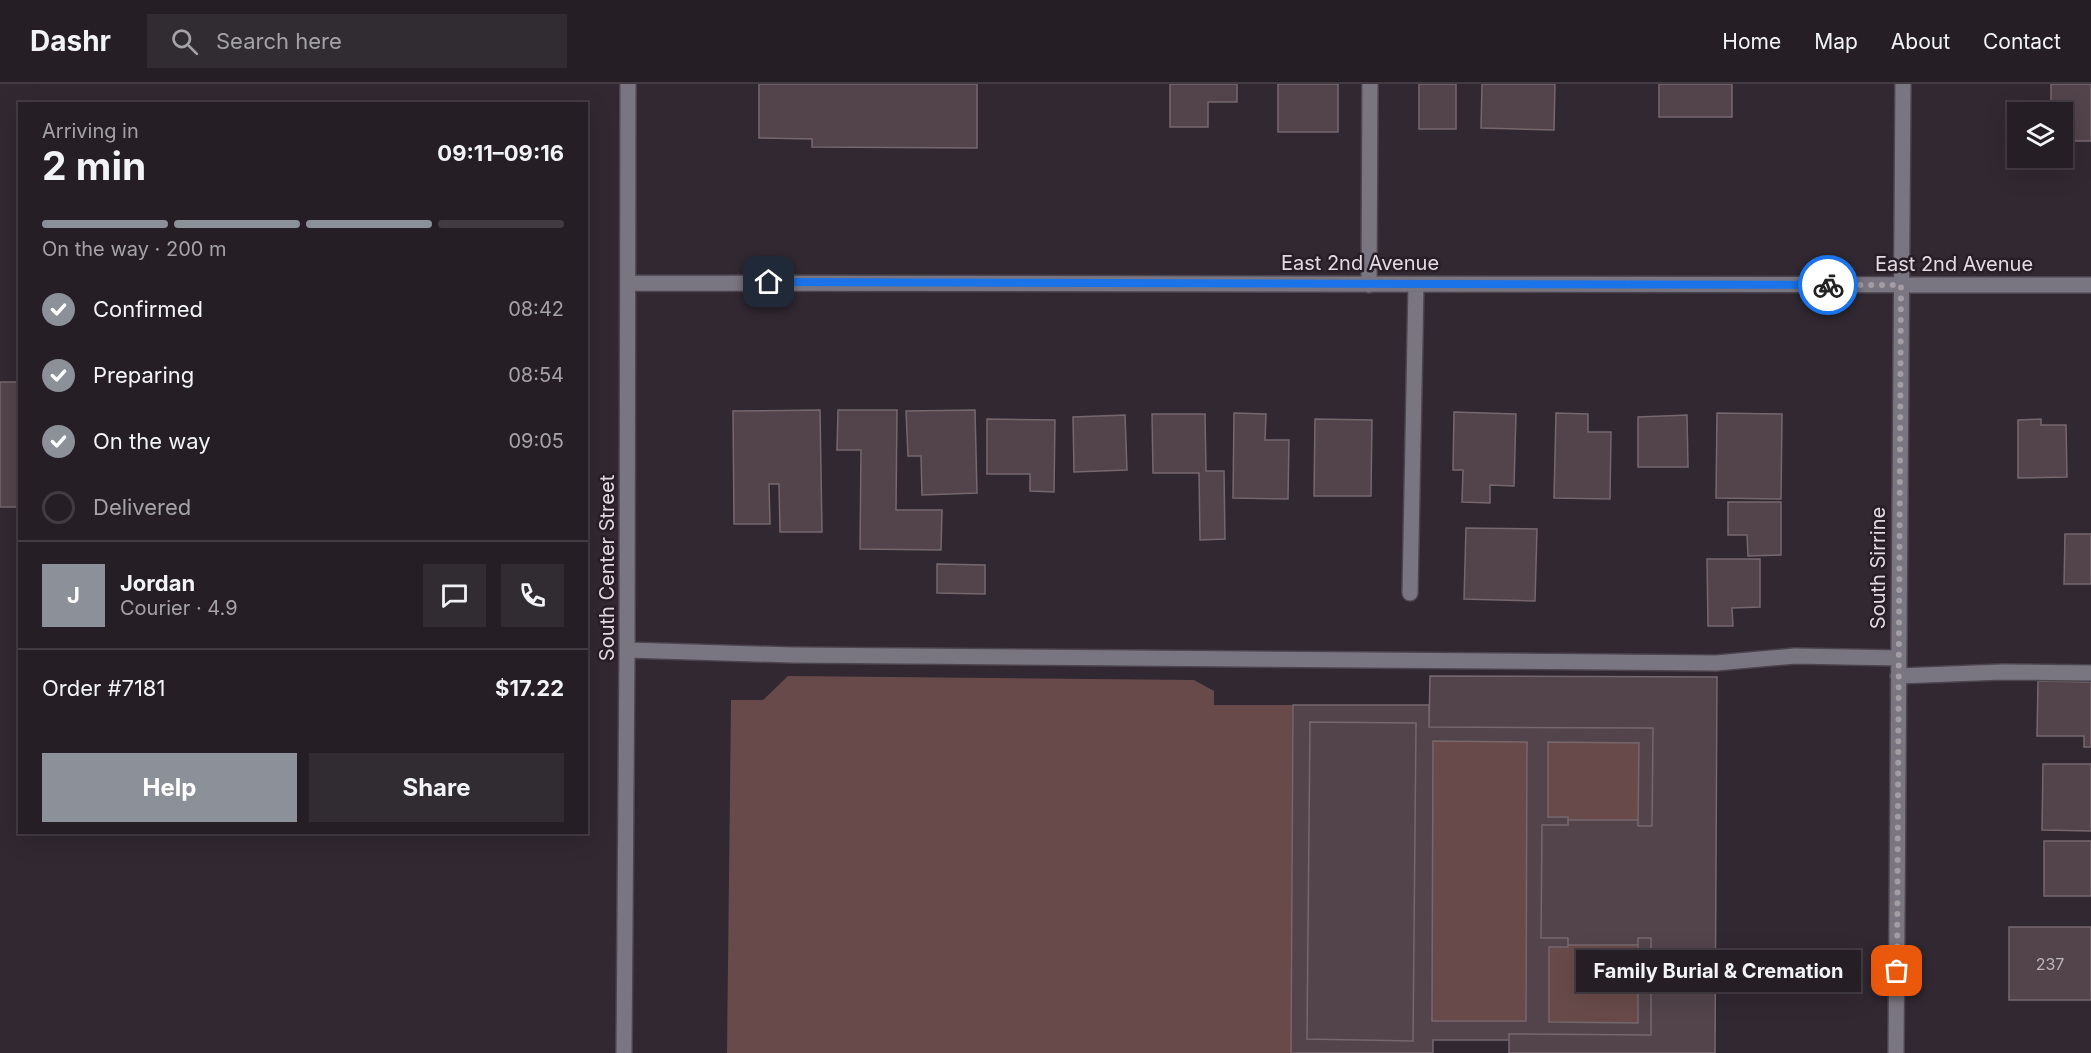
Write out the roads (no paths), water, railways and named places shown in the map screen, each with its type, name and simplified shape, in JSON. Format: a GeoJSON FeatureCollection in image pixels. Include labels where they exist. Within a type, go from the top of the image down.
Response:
{"type":"FeatureCollection","features":[{"type":"Feature","properties":{"kind":"street","name":"South Center Street"},"geometry":{"type":"LineString","coordinates":[[624,1053],[628,84]]}},
{"type":"Feature","properties":{"kind":"street"},"geometry":{"type":"LineString","coordinates":[[1370,84],[1370,285]]}},
{"type":"Feature","properties":{"kind":"street","name":"South Sirrine"},"geometry":{"type":"LineString","coordinates":[[1896,1053],[1903,84]]}},
{"type":"Feature","properties":{"kind":"street","name":"East 2nd Avenue"},"geometry":{"type":"LineString","coordinates":[[628,283],[2091,285]]}},
{"type":"Feature","properties":{"kind":"street"},"geometry":{"type":"LineString","coordinates":[[1410,593],[1416,285]]}},
{"type":"Feature","properties":{"kind":"street"},"geometry":{"type":"LineString","coordinates":[[627,650],[792,655],[1716,663],[1795,656],[1898,658]]}},
{"type":"Feature","properties":{"kind":"street"},"geometry":{"type":"LineString","coordinates":[[1898,676],[2002,672],[2091,673]]}},
{"type":"Feature","properties":{"kind":"place","name":"Family Burial & Cremation"},"geometry":{"type":"Point","coordinates":[1897,971]}}]}
